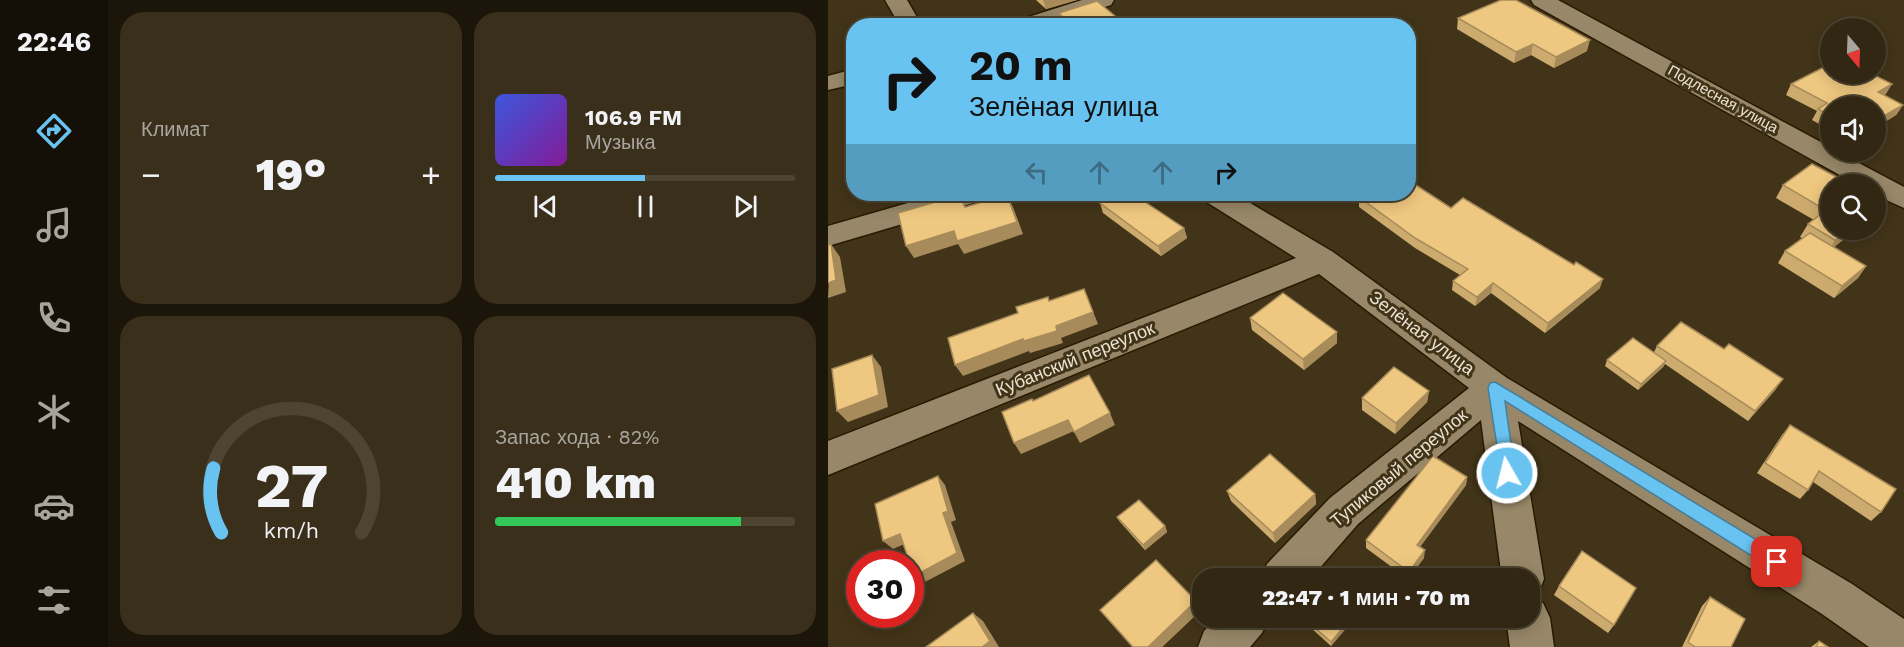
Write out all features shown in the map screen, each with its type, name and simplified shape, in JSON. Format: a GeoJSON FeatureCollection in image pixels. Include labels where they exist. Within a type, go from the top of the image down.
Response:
{"type":"FeatureCollection","features":[{"type":"Feature","properties":{"kind":"street"},"geometry":{"type":"LineString","coordinates":[[896,0],[906,18]]}},
{"type":"Feature","properties":{"kind":"street"},"geometry":{"type":"LineString","coordinates":[[1048,18],[1103,0]]}},
{"type":"Feature","properties":{"kind":"street","name":"Подлесная улица"},"geometry":{"type":"LineString","coordinates":[[1542,0],[1904,199]]}},
{"type":"Feature","properties":{"kind":"street"},"geometry":{"type":"LineString","coordinates":[[828,83],[846,78]]}},
{"type":"Feature","properties":{"kind":"street"},"geometry":{"type":"LineString","coordinates":[[828,236],[946,201]]}},
{"type":"Feature","properties":{"kind":"street","name":"Зелёная улица"},"geometry":{"type":"LineString","coordinates":[[1226,201],[1322,260],[1495,388],[1837,599],[1904,645]]}},
{"type":"Feature","properties":{"kind":"street","name":"Кубанский переулок"},"geometry":{"type":"LineString","coordinates":[[828,458],[1322,260]]}},
{"type":"Feature","properties":{"kind":"street"},"geometry":{"type":"LineString","coordinates":[[1495,388],[1520,568]]}},
{"type":"Feature","properties":{"kind":"street","name":"Тупиковый переулок"},"geometry":{"type":"LineString","coordinates":[[1292,568],[1344,511],[1495,388]]}},
{"type":"Feature","properties":{"kind":"street"},"geometry":{"type":"LineString","coordinates":[[1220,647],[1238,628]]}},
{"type":"Feature","properties":{"kind":"street"},"geometry":{"type":"LineString","coordinates":[[1529,628],[1532,647]]}},
{"type":"Feature","properties":{"kind":"building"},"geometry":{"type":"Polygon","coordinates":[[[1501,0],[1516,0],[1590,40],[1556,57],[1533,44],[1516,52],[1458,18],[1501,0]]]}},
{"type":"Feature","properties":{"kind":"building"},"geometry":{"type":"Polygon","coordinates":[[[1097,1],[1117,18],[1064,18],[1059,13],[1097,1]]]}},
{"type":"Feature","properties":{"kind":"building"},"geometry":{"type":"Polygon","coordinates":[[[1820,69],[1820,84],[1886,84],[1886,81],[1892,84],[1878,92],[1886,96],[1820,96],[1820,99],[1791,84],[1820,69]]]}},
{"type":"Feature","properties":{"kind":"building"},"geometry":{"type":"Polygon","coordinates":[[[1886,96],[1903,105],[1886,115],[1886,96]]]}},
{"type":"Feature","properties":{"kind":"building"},"geometry":{"type":"Polygon","coordinates":[[[1812,164],[1831,174],[1820,174],[1820,207],[1783,185],[1812,164]]]}},
{"type":"Feature","properties":{"kind":"building"},"geometry":{"type":"Polygon","coordinates":[[[1416,185],[1451,208],[1463,198],[1574,265],[1576,262],[1603,279],[1548,323],[1493,283],[1477,297],[1453,281],[1468,269],[1415,238],[1364,201],[1416,201],[1416,185]]]}},
{"type":"Feature","properties":{"kind":"building"},"geometry":{"type":"Polygon","coordinates":[[[939,201],[962,201],[965,207],[986,201],[1009,201],[1017,222],[957,241],[954,231],[906,246],[898,213],[939,201]]]}},
{"type":"Feature","properties":{"kind":"building"},"geometry":{"type":"Polygon","coordinates":[[[1104,201],[1144,201],[1184,228],[1158,246],[1100,203],[1104,201]]]}},
{"type":"Feature","properties":{"kind":"building"},"geometry":{"type":"Polygon","coordinates":[[[1820,215],[1820,231],[1808,224],[1820,215]]]}},
{"type":"Feature","properties":{"kind":"building"},"geometry":{"type":"Polygon","coordinates":[[[1810,233],[1866,266],[1842,286],[1785,251],[1810,233]]]}},
{"type":"Feature","properties":{"kind":"building"},"geometry":{"type":"Polygon","coordinates":[[[831,244],[836,280],[828,283],[828,245],[831,244]]]}},
{"type":"Feature","properties":{"kind":"building"},"geometry":{"type":"Polygon","coordinates":[[[1084,289],[1093,312],[1056,326],[1057,331],[1024,341],[1023,339],[955,365],[948,338],[1018,313],[1016,307],[1048,297],[1049,301],[1084,289]]]}},
{"type":"Feature","properties":{"kind":"building"},"geometry":{"type":"Polygon","coordinates":[[[1283,293],[1337,332],[1303,359],[1250,318],[1283,293]]]}},
{"type":"Feature","properties":{"kind":"building"},"geometry":{"type":"Polygon","coordinates":[[[1681,322],[1724,349],[1729,344],[1783,379],[1755,411],[1657,346],[1681,322]]]}},
{"type":"Feature","properties":{"kind":"building"},"geometry":{"type":"Polygon","coordinates":[[[1633,338],[1666,361],[1641,384],[1607,360],[1633,338]]]}},
{"type":"Feature","properties":{"kind":"building"},"geometry":{"type":"Polygon","coordinates":[[[872,355],[879,395],[837,411],[832,369],[872,355]]]}},
{"type":"Feature","properties":{"kind":"building"},"geometry":{"type":"Polygon","coordinates":[[[1394,367],[1429,391],[1396,423],[1362,398],[1394,367]]]}},
{"type":"Feature","properties":{"kind":"building"},"geometry":{"type":"Polygon","coordinates":[[[1089,375],[1110,413],[1074,432],[1068,420],[1014,443],[1002,412],[1032,399],[1033,401],[1089,375]]]}},
{"type":"Feature","properties":{"kind":"building"},"geometry":{"type":"Polygon","coordinates":[[[1790,425],[1896,489],[1881,512],[1819,471],[1808,490],[1765,463],[1790,425]]]}},
{"type":"Feature","properties":{"kind":"building"},"geometry":{"type":"Polygon","coordinates":[[[1270,454],[1315,494],[1273,533],[1227,491],[1270,454]]]}},
{"type":"Feature","properties":{"kind":"building"},"geometry":{"type":"Polygon","coordinates":[[[1433,456],[1467,477],[1417,545],[1425,550],[1412,568],[1404,568],[1366,540],[1433,456]]]}},
{"type":"Feature","properties":{"kind":"building"},"geometry":{"type":"Polygon","coordinates":[[[938,476],[948,511],[943,513],[957,553],[924,571],[924,550],[905,550],[900,534],[883,541],[875,504],[938,476]]]}},
{"type":"Feature","properties":{"kind":"building"},"geometry":{"type":"Polygon","coordinates":[[[1139,500],[1165,526],[1143,545],[1117,517],[1139,500]]]}},
{"type":"Feature","properties":{"kind":"building"},"geometry":{"type":"Polygon","coordinates":[[[1582,551],[1636,588],[1614,625],[1559,586],[1582,551]]]}},
{"type":"Feature","properties":{"kind":"building"},"geometry":{"type":"Polygon","coordinates":[[[1156,560],[1192,597],[1192,605],[1148,647],[1133,647],[1100,610],[1156,560]]]}},
{"type":"Feature","properties":{"kind":"building"},"geometry":{"type":"Polygon","coordinates":[[[1710,597],[1745,619],[1731,647],[1695,647],[1688,642],[1710,597]]]}},
{"type":"Feature","properties":{"kind":"building"},"geometry":{"type":"Polygon","coordinates":[[[973,613],[990,641],[982,647],[926,647],[973,613]]]}},
{"type":"Feature","properties":{"kind":"building"},"geometry":{"type":"Polygon","coordinates":[[[1315,628],[1343,628],[1331,642],[1315,628]]]}},
{"type":"Feature","properties":{"kind":"building"},"geometry":{"type":"Polygon","coordinates":[[[1819,641],[1828,647],[1816,647],[1819,641]]]}},
{"type":"Feature","properties":{"kind":"route"},"geometry":{"type":"LineString","coordinates":[[1507,473],[1495,388],[1777,562]]}}]}
